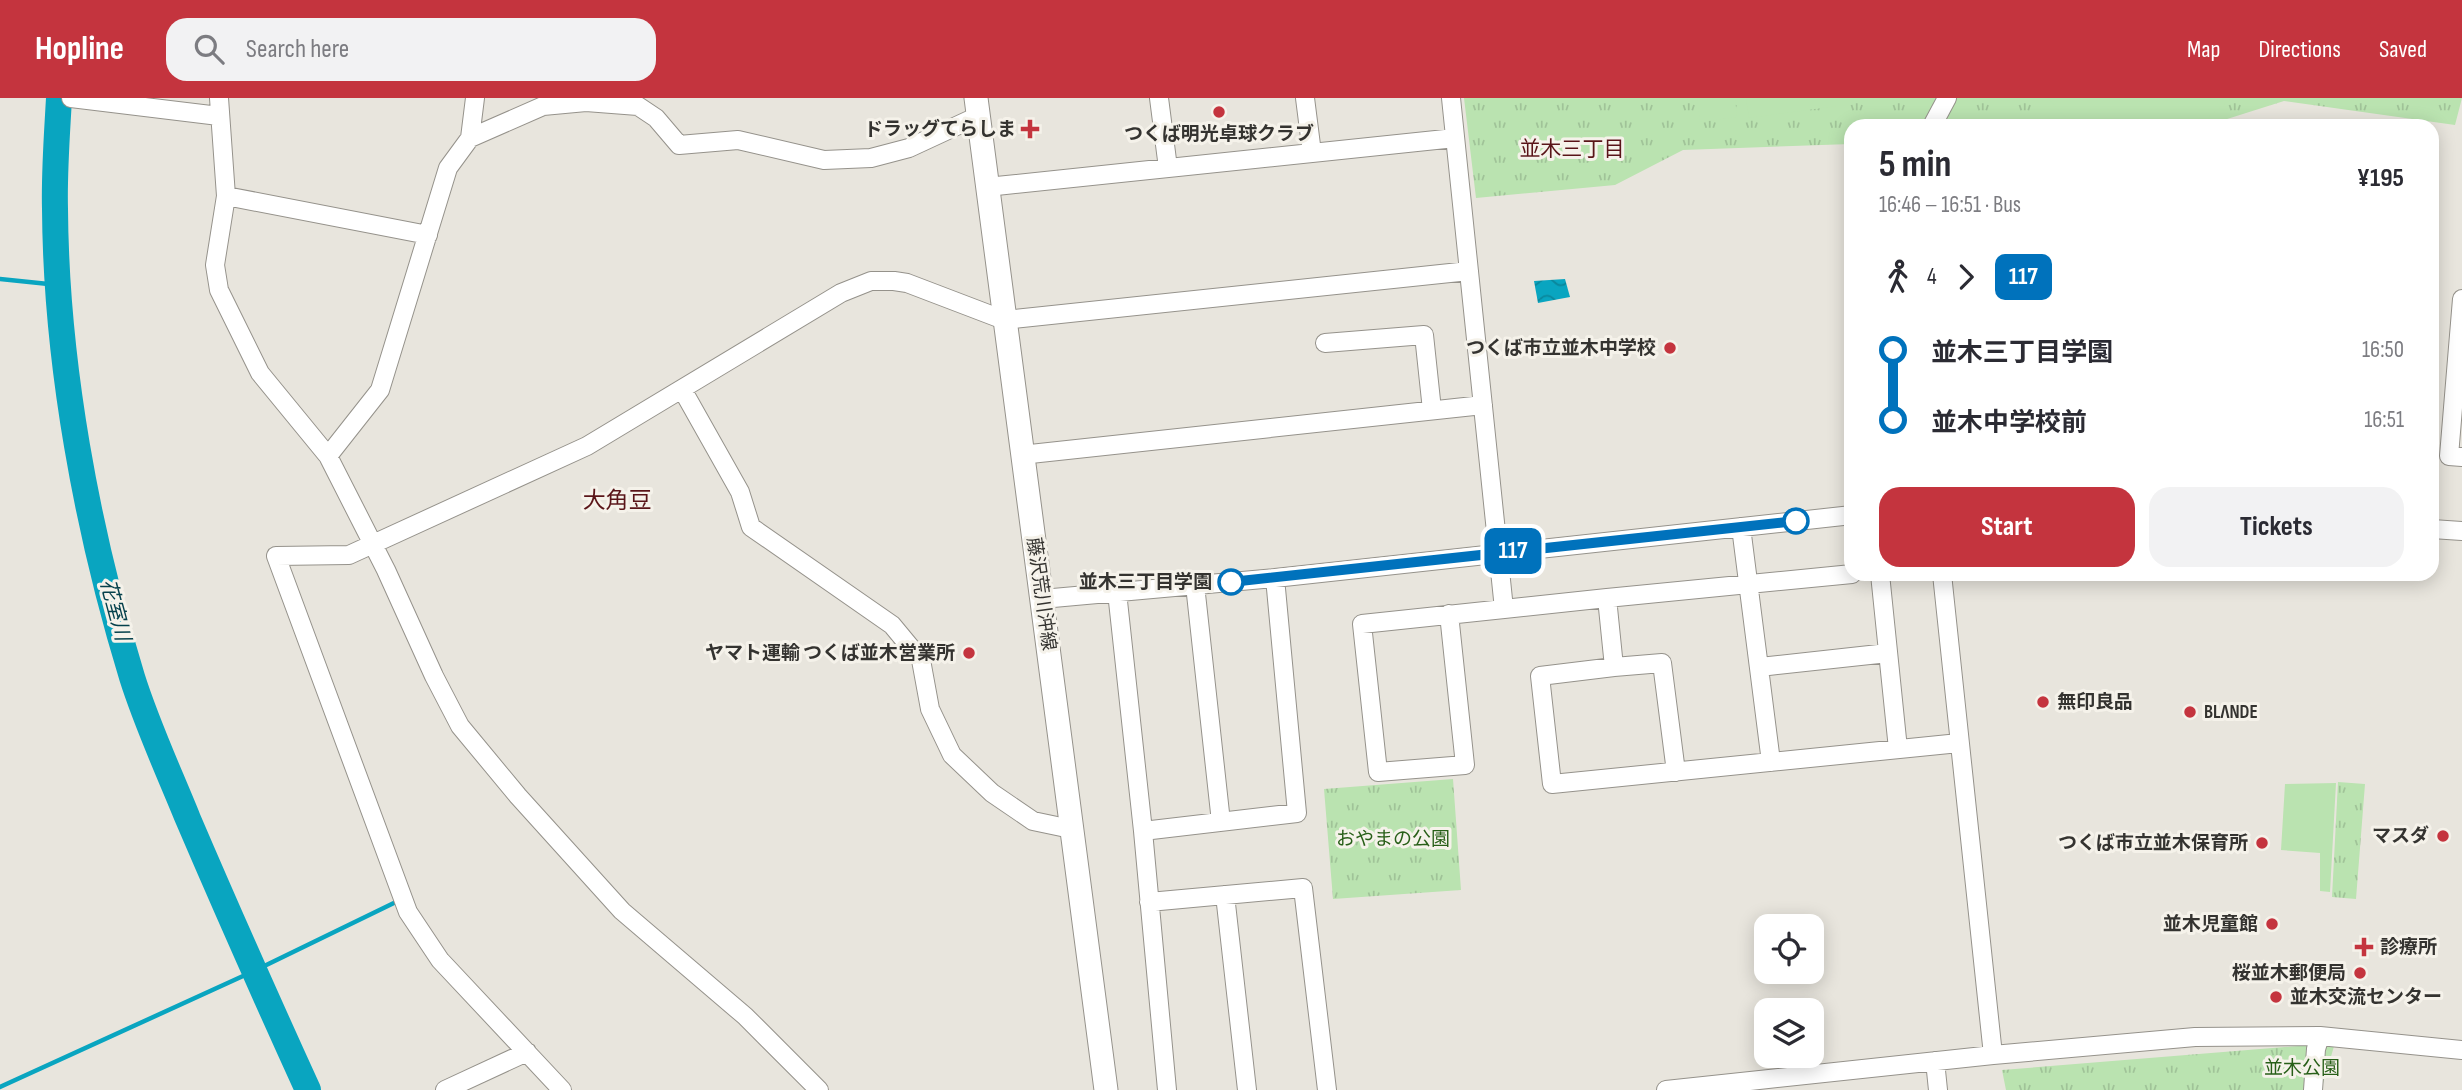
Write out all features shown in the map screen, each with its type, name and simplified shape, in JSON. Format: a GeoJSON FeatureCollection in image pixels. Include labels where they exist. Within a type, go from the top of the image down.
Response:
{"type":"FeatureCollection","features":[{"type":"Feature","properties":{"kind":"main road","name":"藤沢荒川沖線"},"geometry":{"type":"LineString","coordinates":[[977,107],[1106,1090]]}},
{"type":"Feature","properties":{"kind":"street"},"geometry":{"type":"LineString","coordinates":[[71,98],[123,104],[219,107],[226,196],[215,265],[219,290],[260,373],[328,456],[460,726],[485,758],[622,911],[744,1016],[819,1090]]}},
{"type":"Feature","properties":{"kind":"street"},"geometry":{"type":"LineString","coordinates":[[328,456],[380,390],[448,168],[470,138],[475,98]]}},
{"type":"Feature","properties":{"kind":"street"},"geometry":{"type":"LineString","coordinates":[[1159,98],[1168,168]]}},
{"type":"Feature","properties":{"kind":"street"},"geometry":{"type":"LineString","coordinates":[[1305,98],[1312,153]]}},
{"type":"Feature","properties":{"kind":"street"},"geometry":{"type":"LineString","coordinates":[[1451,98],[1504,609]]}},
{"type":"Feature","properties":{"kind":"street"},"geometry":{"type":"LineString","coordinates":[[1936,119],[1947,98]]}},
{"type":"Feature","properties":{"kind":"street"},"geometry":{"type":"LineString","coordinates":[[470,138],[543,106],[586,100],[638,106],[656,118],[678,145],[738,140],[824,160],[871,158],[909,148],[977,107]]}},
{"type":"Feature","properties":{"kind":"street"},"geometry":{"type":"LineString","coordinates":[[987,187],[1455,138]]}},
{"type":"Feature","properties":{"kind":"street"},"geometry":{"type":"LineString","coordinates":[[226,196],[428,235]]}},
{"type":"Feature","properties":{"kind":"street"},"geometry":{"type":"LineString","coordinates":[[562,1090],[440,960],[408,912],[276,556],[349,555],[373,545],[587,446],[841,293],[871,281],[907,284],[1004,320],[1469,271]]}},
{"type":"Feature","properties":{"kind":"street"},"geometry":{"type":"LineString","coordinates":[[2462,299],[2449,456],[2462,457]]}},
{"type":"Feature","properties":{"kind":"street"},"geometry":{"type":"LineString","coordinates":[[1325,343],[1424,335],[1432,410]]}},
{"type":"Feature","properties":{"kind":"street"},"geometry":{"type":"LineString","coordinates":[[682,390],[740,492],[751,527],[891,625],[922,660],[930,709],[952,755],[992,793],[1033,821],[1071,829]]}},
{"type":"Feature","properties":{"kind":"street"},"geometry":{"type":"LineString","coordinates":[[1021,455],[1483,405]]}},
{"type":"Feature","properties":{"kind":"street"},"geometry":{"type":"LineString","coordinates":[[1042,599],[1275,578],[1844,516]]}},
{"type":"Feature","properties":{"kind":"street"},"geometry":{"type":"LineString","coordinates":[[1741,527],[1771,762]]}},
{"type":"Feature","properties":{"kind":"street"},"geometry":{"type":"LineString","coordinates":[[2439,529],[2462,531]]}},
{"type":"Feature","properties":{"kind":"street"},"geometry":{"type":"LineString","coordinates":[[1450,614],[1465,765],[1378,772],[1362,624],[1450,614],[1844,575]]}},
{"type":"Feature","properties":{"kind":"street"},"geometry":{"type":"LineString","coordinates":[[1143,831],[1297,813],[1275,578]]}},
{"type":"Feature","properties":{"kind":"street"},"geometry":{"type":"LineString","coordinates":[[1881,581],[1898,749]]}},
{"type":"Feature","properties":{"kind":"street"},"geometry":{"type":"LineString","coordinates":[[1943,581],[1993,1055]]}},
{"type":"Feature","properties":{"kind":"street"},"geometry":{"type":"LineString","coordinates":[[1195,585],[1221,822]]}},
{"type":"Feature","properties":{"kind":"street"},"geometry":{"type":"LineString","coordinates":[[1117,592],[1167,1090]]}},
{"type":"Feature","properties":{"kind":"street"},"geometry":{"type":"LineString","coordinates":[[1607,598],[1614,667]]}},
{"type":"Feature","properties":{"kind":"street"},"geometry":{"type":"LineString","coordinates":[[1760,667],[1888,653]]}},
{"type":"Feature","properties":{"kind":"street"},"geometry":{"type":"LineString","coordinates":[[1676,772],[1662,663],[1540,676],[1552,784],[1676,772],[1959,743]]}},
{"type":"Feature","properties":{"kind":"street"},"geometry":{"type":"LineString","coordinates":[[1149,902],[1303,888],[1327,1090]]}},
{"type":"Feature","properties":{"kind":"street"},"geometry":{"type":"LineString","coordinates":[[1225,895],[1247,1090]]}},
{"type":"Feature","properties":{"kind":"street"},"geometry":{"type":"LineString","coordinates":[[2313,1090],[2316,1049],[2320,1036]]}},
{"type":"Feature","properties":{"kind":"street"},"geometry":{"type":"LineString","coordinates":[[1666,1090],[1993,1055],[2194,1037],[2320,1036],[2462,1050]]}},
{"type":"Feature","properties":{"kind":"street"},"geometry":{"type":"LineString","coordinates":[[446,1090],[527,1052]]}},
{"type":"Feature","properties":{"kind":"street"},"geometry":{"type":"LineString","coordinates":[[1935,1061],[1938,1090]]}},
{"type":"Feature","properties":{"kind":"green space"},"geometry":{"type":"Polygon","coordinates":[[[1464,98],[2462,98],[2455,125],[2439,123],[2439,119],[2412,119],[2284,101],[2227,119],[1844,119],[1844,144],[1683,150],[1615,185],[1476,198],[1464,98]]]}},
{"type":"Feature","properties":{"kind":"green space"},"geometry":{"type":"Polygon","coordinates":[[[1697,98],[1735,98],[1737,117],[1700,122],[1697,98]]]}},
{"type":"Feature","properties":{"kind":"green space"},"geometry":{"type":"Polygon","coordinates":[[[1746,98],[1837,98],[1837,106],[1749,118],[1746,98]]]}},
{"type":"Feature","properties":{"kind":"green space"},"geometry":{"type":"Polygon","coordinates":[[[2048,98],[2232,98],[2206,119],[2075,119],[2064,116],[2048,98]]]}},
{"type":"Feature","properties":{"kind":"green space","name":"おやまの公園"},"geometry":{"type":"Polygon","coordinates":[[[1453,779],[1461,890],[1333,899],[1324,789],[1453,779]]]}},
{"type":"Feature","properties":{"kind":"green space"},"geometry":{"type":"Polygon","coordinates":[[[2338,782],[2365,784],[2356,899],[2332,897],[2338,782]]]}},
{"type":"Feature","properties":{"kind":"green space"},"geometry":{"type":"Polygon","coordinates":[[[2336,783],[2330,892],[2320,891],[2320,853],[2281,850],[2285,784],[2336,783]]]}},
{"type":"Feature","properties":{"kind":"green space","name":"並木公園"},"geometry":{"type":"Polygon","coordinates":[[[2335,1043],[2321,1090],[2006,1090],[2002,1070],[2335,1043]]]}},
{"type":"Feature","properties":{"kind":"water"},"geometry":{"type":"Polygon","coordinates":[[[1565,279],[1570,297],[1538,303],[1534,281],[1565,279]]]}},
{"type":"Feature","properties":{"kind":"waterway","name":"花室川"},"geometry":{"type":"LineString","coordinates":[[59,98],[55,195],[61,326],[77,446],[101,564],[132,677],[151,731],[308,1090]]}},
{"type":"Feature","properties":{"kind":"waterway"},"geometry":{"type":"LineString","coordinates":[[0,279],[58,285]]}},
{"type":"Feature","properties":{"kind":"waterway"},"geometry":{"type":"LineString","coordinates":[[0,1087],[254,971],[398,901]]}},
{"type":"Feature","properties":{"kind":"bus line","name":"117"},"geometry":{"type":"LineString","coordinates":[[1231,582],[1796,521]]}},
{"type":"Feature","properties":{"kind":"place","name":"つくば明光卓球クラブ"},"geometry":{"type":"Point","coordinates":[1219,112]}},
{"type":"Feature","properties":{"kind":"place","name":"ドラッグてらしま"},"geometry":{"type":"Point","coordinates":[1030,129]}},
{"type":"Feature","properties":{"kind":"place","name":"つくば市立並木中学校"},"geometry":{"type":"Point","coordinates":[1670,348]}},
{"type":"Feature","properties":{"kind":"place","name":"並木三丁目学園"},"geometry":{"type":"Point","coordinates":[1231,582]}},
{"type":"Feature","properties":{"kind":"place","name":"ヤマト運輸 つくば並木営業所"},"geometry":{"type":"Point","coordinates":[969,653]}},
{"type":"Feature","properties":{"kind":"place","name":"無印良品"},"geometry":{"type":"Point","coordinates":[2043,702]}},
{"type":"Feature","properties":{"kind":"place","name":"BLΛNDE"},"geometry":{"type":"Point","coordinates":[2190,712]}},
{"type":"Feature","properties":{"kind":"place","name":"マスダ"},"geometry":{"type":"Point","coordinates":[2443,836]}},
{"type":"Feature","properties":{"kind":"place","name":"つくば市立並木保育所"},"geometry":{"type":"Point","coordinates":[2262,843]}},
{"type":"Feature","properties":{"kind":"place","name":"並木児童館"},"geometry":{"type":"Point","coordinates":[2272,924]}},
{"type":"Feature","properties":{"kind":"place","name":"診療所"},"geometry":{"type":"Point","coordinates":[2364,947]}},
{"type":"Feature","properties":{"kind":"place","name":"桜並木郵便局"},"geometry":{"type":"Point","coordinates":[2360,973]}},
{"type":"Feature","properties":{"kind":"place","name":"並木交流センター"},"geometry":{"type":"Point","coordinates":[2276,997]}},
{"type":"Feature","properties":{"kind":"district","name":"並木三丁目"},"geometry":{"type":"Point","coordinates":[1572,149]}},
{"type":"Feature","properties":{"kind":"district","name":"大角豆"},"geometry":{"type":"Point","coordinates":[617,501]}}]}
